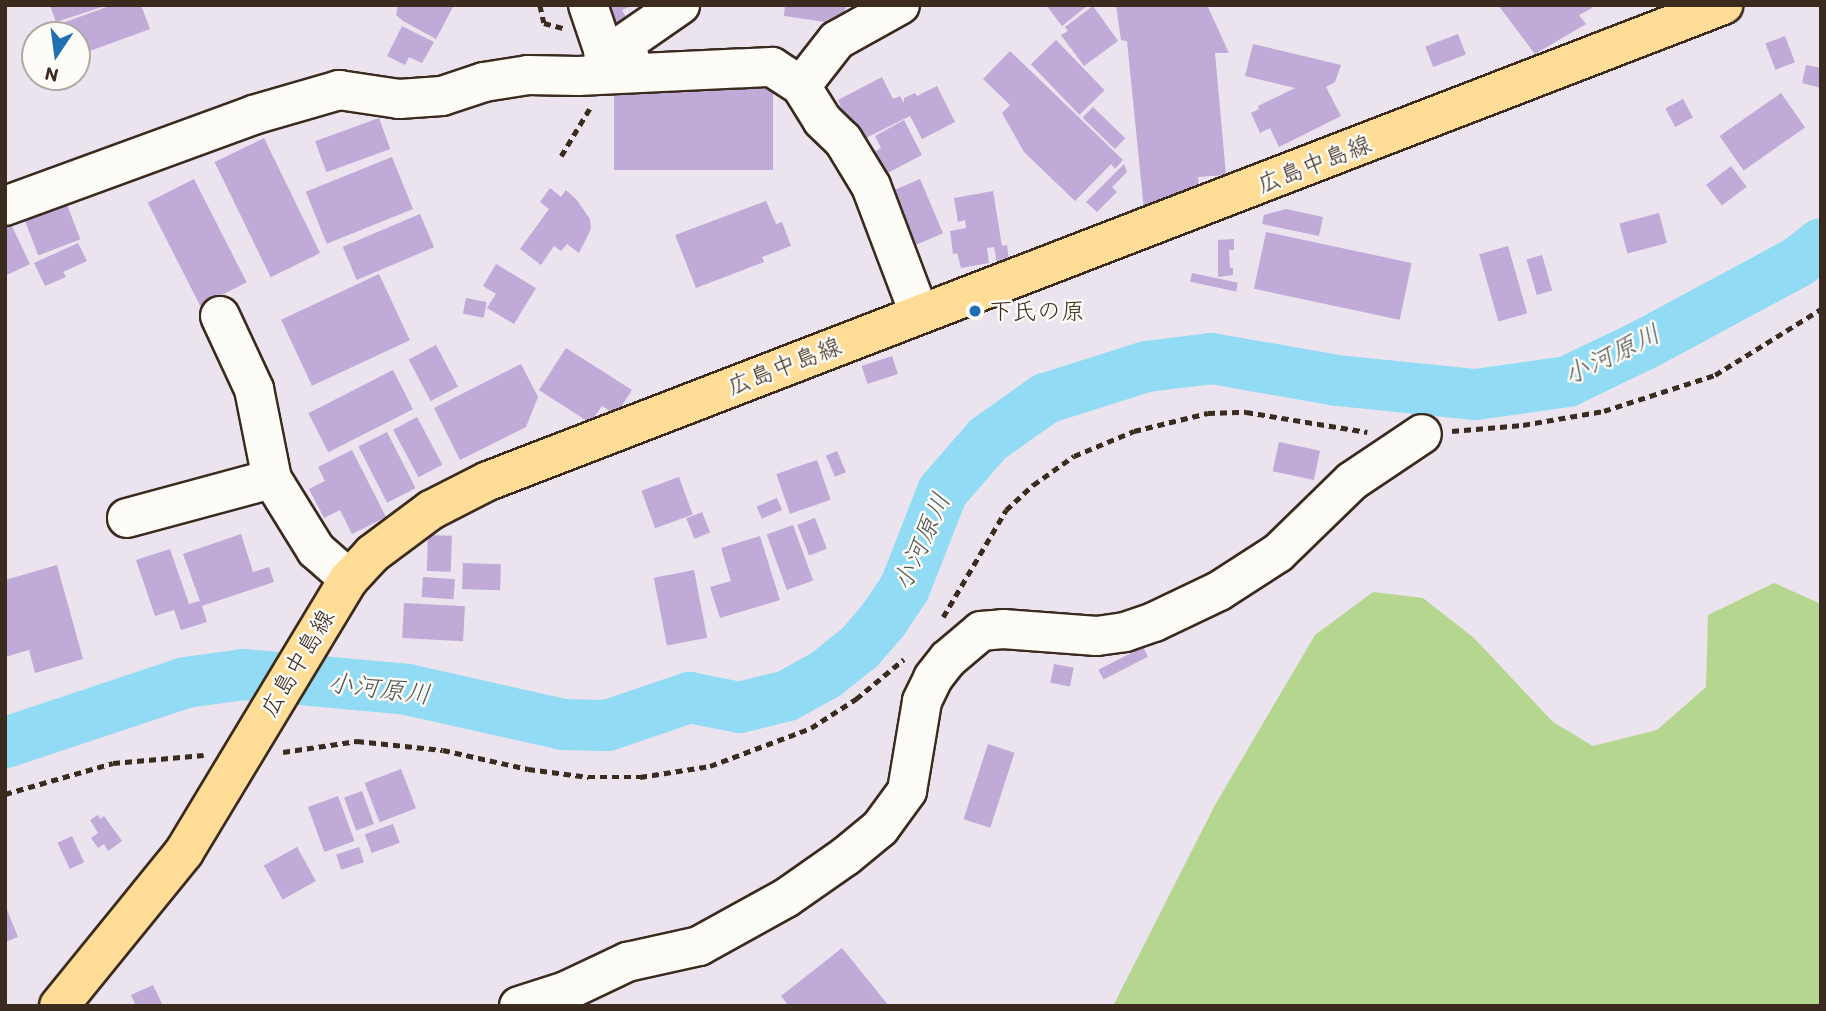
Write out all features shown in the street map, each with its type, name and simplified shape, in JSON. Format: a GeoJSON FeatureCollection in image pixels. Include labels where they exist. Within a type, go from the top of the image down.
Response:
{"type":"FeatureCollection","features":[{"type":"Feature","properties":{"kind":"main road","name":"広島中島線"},"geometry":{"type":"LineString","coordinates":[[59,1006],[184,852],[313,634],[349,579],[372,554],[431,510],[488,481],[919,313],[1327,160],[1723,5]]}},
{"type":"Feature","properties":{"kind":"street"},"geometry":{"type":"LineString","coordinates":[[588,5],[603,49],[620,73]]}},
{"type":"Feature","properties":{"kind":"street"},"geometry":{"type":"LineString","coordinates":[[620,73],[625,43],[680,5]]}},
{"type":"Feature","properties":{"kind":"street"},"geometry":{"type":"LineString","coordinates":[[801,86],[837,40],[900,5]]}},
{"type":"Feature","properties":{"kind":"street"},"geometry":{"type":"LineString","coordinates":[[5,206],[253,115],[339,90],[399,99],[442,96],[484,82],[528,75],[772,67],[801,86],[822,120],[843,139],[871,186],[919,313]]}},
{"type":"Feature","properties":{"kind":"street"},"geometry":{"type":"LineString","coordinates":[[220,316],[254,389],[272,480],[316,550],[349,579]]}},
{"type":"Feature","properties":{"kind":"street"},"geometry":{"type":"LineString","coordinates":[[519,1006],[566,990],[627,962],[699,946],[786,898],[846,856],[880,828],[907,790],[922,701],[933,678],[948,659],[981,632],[1029,630],[1097,636],[1125,632],[1154,622],[1219,590],[1278,553],[1352,481],[1422,434]]}},
{"type":"Feature","properties":{"kind":"street"},"geometry":{"type":"LineString","coordinates":[[127,518],[272,480]]}},
{"type":"Feature","properties":{"kind":"path"},"geometry":{"type":"LineString","coordinates":[[561,156],[620,73]]}},
{"type":"Feature","properties":{"kind":"path"},"geometry":{"type":"LineString","coordinates":[[938,623],[1006,510],[1033,485],[1074,456],[1134,431],[1208,413],[1247,412],[1390,435],[1422,434],[1522,425],[1604,411],[1714,375],[1821,309]]}},
{"type":"Feature","properties":{"kind":"path"},"geometry":{"type":"LineString","coordinates":[[5,793],[113,763],[214,754],[246,748],[289,752],[357,741],[443,750],[528,769],[588,776],[640,777],[710,766],[811,728],[856,699],[906,656]]}},
{"type":"Feature","properties":{"kind":"green space"},"geometry":{"type":"Polygon","coordinates":[[[1774,583],[1821,604],[1821,1006],[1113,1006],[1215,805],[1315,635],[1373,592],[1423,598],[1474,638],[1553,722],[1593,746],[1657,730],[1706,687],[1708,615],[1774,583]]]}},
{"type":"Feature","properties":{"kind":"building"},"geometry":{"type":"Polygon","coordinates":[[[50,5],[105,5],[59,21],[56,21],[50,5]]]}},
{"type":"Feature","properties":{"kind":"building"},"geometry":{"type":"Polygon","coordinates":[[[112,5],[141,5],[150,29],[91,51],[91,21],[68,21],[112,5]]]}},
{"type":"Feature","properties":{"kind":"building"},"geometry":{"type":"Polygon","coordinates":[[[398,5],[454,5],[436,39],[396,15],[398,5]]]}},
{"type":"Feature","properties":{"kind":"building"},"geometry":{"type":"Polygon","coordinates":[[[601,5],[633,5],[622,10],[630,24],[615,32],[601,5]]]}},
{"type":"Feature","properties":{"kind":"building"},"geometry":{"type":"Polygon","coordinates":[[[785,5],[847,5],[839,24],[784,16],[785,5]]]}},
{"type":"Feature","properties":{"kind":"building"},"geometry":{"type":"Polygon","coordinates":[[[1046,5],[1088,5],[1062,26],[1046,5]]]}},
{"type":"Feature","properties":{"kind":"building"},"geometry":{"type":"Polygon","coordinates":[[[1116,5],[1207,5],[1229,53],[1215,53],[1226,175],[1198,177],[1199,186],[1144,210],[1127,41],[1121,40],[1116,5]]]}},
{"type":"Feature","properties":{"kind":"building"},"geometry":{"type":"Polygon","coordinates":[[[1498,5],[1591,5],[1592,8],[1579,15],[1586,24],[1535,54],[1498,5]]]}},
{"type":"Feature","properties":{"kind":"building"},"geometry":{"type":"Polygon","coordinates":[[[1093,6],[1118,41],[1084,66],[1061,35],[1068,31],[1065,27],[1093,6]]]}},
{"type":"Feature","properties":{"kind":"building"},"geometry":{"type":"Polygon","coordinates":[[[402,26],[434,42],[422,63],[409,57],[405,65],[387,56],[402,26]]]}},
{"type":"Feature","properties":{"kind":"building"},"geometry":{"type":"Polygon","coordinates":[[[1458,34],[1466,55],[1433,67],[1425,47],[1458,34]]]}},
{"type":"Feature","properties":{"kind":"building"},"geometry":{"type":"Polygon","coordinates":[[[1785,36],[1795,62],[1775,70],[1765,44],[1785,36]]]}},
{"type":"Feature","properties":{"kind":"building"},"geometry":{"type":"Polygon","coordinates":[[[1056,40],[1105,90],[1079,115],[1031,64],[1056,40]]]}},
{"type":"Feature","properties":{"kind":"building"},"geometry":{"type":"Polygon","coordinates":[[[1253,44],[1341,65],[1335,82],[1326,87],[1341,116],[1279,147],[1270,128],[1260,133],[1251,113],[1259,109],[1258,106],[1295,88],[1245,76],[1253,44]]]}},
{"type":"Feature","properties":{"kind":"building"},"geometry":{"type":"Polygon","coordinates":[[[1010,51],[1123,160],[1115,169],[1111,164],[1075,201],[1024,152],[1002,113],[1010,105],[983,79],[1010,51]]]}},
{"type":"Feature","properties":{"kind":"building"},"geometry":{"type":"Polygon","coordinates":[[[1806,65],[1821,68],[1821,88],[1802,83],[1806,65]]]}},
{"type":"Feature","properties":{"kind":"building"},"geometry":{"type":"Polygon","coordinates":[[[882,77],[893,99],[900,96],[904,103],[904,98],[915,93],[917,96],[937,86],[955,122],[922,139],[910,116],[860,141],[834,111],[841,108],[838,100],[882,77]]]}},
{"type":"Feature","properties":{"kind":"building"},"geometry":{"type":"Polygon","coordinates":[[[614,89],[773,89],[773,170],[614,170],[614,89]]]}},
{"type":"Feature","properties":{"kind":"building"},"geometry":{"type":"Polygon","coordinates":[[[1781,93],[1805,127],[1744,170],[1720,136],[1781,93]]]}},
{"type":"Feature","properties":{"kind":"building"},"geometry":{"type":"Polygon","coordinates":[[[1683,99],[1693,118],[1675,127],[1665,108],[1683,99]]]}},
{"type":"Feature","properties":{"kind":"building"},"geometry":{"type":"Polygon","coordinates":[[[1093,107],[1125,138],[1115,149],[1083,118],[1093,107]]]}},
{"type":"Feature","properties":{"kind":"building"},"geometry":{"type":"Polygon","coordinates":[[[379,118],[390,149],[326,172],[315,141],[379,118]]]}},
{"type":"Feature","properties":{"kind":"building"},"geometry":{"type":"Polygon","coordinates":[[[904,120],[922,155],[880,177],[869,155],[881,148],[875,136],[904,120]]]}},
{"type":"Feature","properties":{"kind":"building"},"geometry":{"type":"Polygon","coordinates":[[[264,138],[320,253],[271,277],[215,162],[264,138]]]}},
{"type":"Feature","properties":{"kind":"building"},"geometry":{"type":"Polygon","coordinates":[[[392,157],[413,209],[327,244],[306,192],[392,157]]]}},
{"type":"Feature","properties":{"kind":"building"},"geometry":{"type":"Polygon","coordinates":[[[1124,164],[1127,172],[1112,187],[1117,192],[1097,212],[1086,202],[1124,164]]]}},
{"type":"Feature","properties":{"kind":"building"},"geometry":{"type":"Polygon","coordinates":[[[1731,166],[1747,187],[1722,205],[1706,185],[1731,166]]]}},
{"type":"Feature","properties":{"kind":"building"},"geometry":{"type":"Polygon","coordinates":[[[194,179],[247,282],[200,306],[148,203],[194,179]]]}},
{"type":"Feature","properties":{"kind":"building"},"geometry":{"type":"Polygon","coordinates":[[[920,179],[943,233],[913,246],[890,192],[920,179]]]}},
{"type":"Feature","properties":{"kind":"building"},"geometry":{"type":"Polygon","coordinates":[[[550,188],[561,197],[566,190],[576,199],[590,219],[591,229],[579,253],[567,244],[561,251],[554,246],[541,265],[520,249],[549,209],[540,202],[550,188]]]}},
{"type":"Feature","properties":{"kind":"building"},"geometry":{"type":"Polygon","coordinates":[[[993,191],[1002,246],[1007,245],[1009,261],[997,263],[994,247],[987,248],[989,263],[961,268],[957,253],[953,254],[950,231],[966,228],[965,220],[958,222],[954,198],[993,191]]]}},
{"type":"Feature","properties":{"kind":"building"},"geometry":{"type":"Polygon","coordinates":[[[766,201],[776,224],[782,222],[791,246],[762,257],[764,262],[696,288],[675,235],[766,201]]]}},
{"type":"Feature","properties":{"kind":"building"},"geometry":{"type":"Polygon","coordinates":[[[66,202],[80,239],[38,255],[24,218],[66,202]]]}},
{"type":"Feature","properties":{"kind":"building"},"geometry":{"type":"Polygon","coordinates":[[[1286,209],[1323,217],[1319,236],[1262,224],[1264,215],[1286,209]]]}},
{"type":"Feature","properties":{"kind":"building"},"geometry":{"type":"Polygon","coordinates":[[[1659,213],[1667,243],[1627,254],[1619,224],[1659,213]]]}},
{"type":"Feature","properties":{"kind":"building"},"geometry":{"type":"Polygon","coordinates":[[[420,214],[434,247],[357,280],[343,247],[420,214]]]}},
{"type":"Feature","properties":{"kind":"building"},"geometry":{"type":"Polygon","coordinates":[[[10,222],[30,264],[7,275],[5,224],[10,222]]]}},
{"type":"Feature","properties":{"kind":"building"},"geometry":{"type":"Polygon","coordinates":[[[1266,232],[1412,263],[1400,320],[1254,289],[1266,232]]]}},
{"type":"Feature","properties":{"kind":"building"},"geometry":{"type":"Polygon","coordinates":[[[1234,239],[1234,250],[1229,250],[1233,275],[1218,277],[1218,240],[1234,239]]]}},
{"type":"Feature","properties":{"kind":"building"},"geometry":{"type":"Polygon","coordinates":[[[78,243],[87,261],[63,272],[66,277],[45,286],[34,263],[78,243]]]}},
{"type":"Feature","properties":{"kind":"building"},"geometry":{"type":"Polygon","coordinates":[[[1508,246],[1527,313],[1498,322],[1479,254],[1508,246]]]}},
{"type":"Feature","properties":{"kind":"building"},"geometry":{"type":"Polygon","coordinates":[[[1542,255],[1552,291],[1537,295],[1527,259],[1542,255]]]}},
{"type":"Feature","properties":{"kind":"building"},"geometry":{"type":"Polygon","coordinates":[[[496,264],[536,288],[514,324],[487,308],[496,294],[483,286],[496,264]]]}},
{"type":"Feature","properties":{"kind":"building"},"geometry":{"type":"Polygon","coordinates":[[[1192,273],[1238,283],[1236,292],[1190,282],[1192,273]]]}},
{"type":"Feature","properties":{"kind":"building"},"geometry":{"type":"Polygon","coordinates":[[[379,274],[410,340],[312,386],[281,320],[379,274]]]}},
{"type":"Feature","properties":{"kind":"building"},"geometry":{"type":"Polygon","coordinates":[[[466,298],[487,302],[484,318],[463,314],[466,298]]]}},
{"type":"Feature","properties":{"kind":"building"},"geometry":{"type":"Polygon","coordinates":[[[436,345],[458,386],[431,401],[409,360],[436,345]]]}},
{"type":"Feature","properties":{"kind":"building"},"geometry":{"type":"Polygon","coordinates":[[[566,348],[632,390],[616,415],[602,406],[590,423],[539,390],[566,348]]]}},
{"type":"Feature","properties":{"kind":"building"},"geometry":{"type":"Polygon","coordinates":[[[892,356],[898,374],[867,384],[862,366],[892,356]]]}},
{"type":"Feature","properties":{"kind":"building"},"geometry":{"type":"Polygon","coordinates":[[[521,364],[538,397],[526,427],[460,460],[434,408],[521,364]]]}},
{"type":"Feature","properties":{"kind":"building"},"geometry":{"type":"Polygon","coordinates":[[[393,370],[413,409],[328,452],[308,413],[393,370]]]}},
{"type":"Feature","properties":{"kind":"building"},"geometry":{"type":"Polygon","coordinates":[[[417,417],[442,465],[419,477],[393,430],[417,417]]]}},
{"type":"Feature","properties":{"kind":"building"},"geometry":{"type":"Polygon","coordinates":[[[387,432],[416,488],[387,503],[358,447],[387,432]]]}},
{"type":"Feature","properties":{"kind":"building"},"geometry":{"type":"Polygon","coordinates":[[[1279,442],[1320,451],[1314,480],[1273,471],[1279,442]]]}},
{"type":"Feature","properties":{"kind":"building"},"geometry":{"type":"Polygon","coordinates":[[[352,450],[386,517],[352,534],[340,510],[324,518],[309,489],[325,481],[318,467],[352,450]]]}},
{"type":"Feature","properties":{"kind":"building"},"geometry":{"type":"Polygon","coordinates":[[[837,451],[846,472],[835,477],[826,456],[837,451]]]}},
{"type":"Feature","properties":{"kind":"building"},"geometry":{"type":"Polygon","coordinates":[[[817,460],[831,500],[790,514],[776,474],[817,460]]]}},
{"type":"Feature","properties":{"kind":"building"},"geometry":{"type":"Polygon","coordinates":[[[679,477],[693,515],[655,528],[641,491],[679,477]]]}},
{"type":"Feature","properties":{"kind":"building"},"geometry":{"type":"Polygon","coordinates":[[[777,498],[782,510],[762,519],[757,507],[777,498]]]}},
{"type":"Feature","properties":{"kind":"building"},"geometry":{"type":"Polygon","coordinates":[[[702,512],[710,532],[694,539],[686,518],[702,512]]]}},
{"type":"Feature","properties":{"kind":"building"},"geometry":{"type":"Polygon","coordinates":[[[815,518],[827,549],[809,556],[797,525],[815,518]]]}},
{"type":"Feature","properties":{"kind":"building"},"geometry":{"type":"Polygon","coordinates":[[[793,525],[813,580],[787,590],[767,535],[793,525]]]}},
{"type":"Feature","properties":{"kind":"building"},"geometry":{"type":"Polygon","coordinates":[[[241,534],[253,572],[269,567],[274,582],[202,606],[207,622],[181,630],[174,610],[155,616],[136,560],[170,549],[189,604],[200,601],[183,554],[241,534]]]}},
{"type":"Feature","properties":{"kind":"building"},"geometry":{"type":"Polygon","coordinates":[[[428,535],[452,536],[451,572],[427,571],[428,535]]]}},
{"type":"Feature","properties":{"kind":"building"},"geometry":{"type":"Polygon","coordinates":[[[760,536],[780,600],[720,618],[710,587],[731,581],[721,548],[760,536]]]}},
{"type":"Feature","properties":{"kind":"building"},"geometry":{"type":"Polygon","coordinates":[[[463,563],[501,564],[500,590],[462,589],[463,563]]]}},
{"type":"Feature","properties":{"kind":"building"},"geometry":{"type":"Polygon","coordinates":[[[57,565],[83,659],[35,673],[29,650],[5,657],[5,580],[57,565]]]}},
{"type":"Feature","properties":{"kind":"building"},"geometry":{"type":"Polygon","coordinates":[[[694,570],[707,638],[667,646],[654,578],[694,570]]]}},
{"type":"Feature","properties":{"kind":"building"},"geometry":{"type":"Polygon","coordinates":[[[423,577],[455,579],[454,599],[422,597],[423,577]]]}},
{"type":"Feature","properties":{"kind":"building"},"geometry":{"type":"Polygon","coordinates":[[[404,603],[465,606],[463,641],[402,638],[404,603]]]}},
{"type":"Feature","properties":{"kind":"building"},"geometry":{"type":"Polygon","coordinates":[[[1143,647],[1148,657],[1103,680],[1098,670],[1143,647]]]}},
{"type":"Feature","properties":{"kind":"building"},"geometry":{"type":"Polygon","coordinates":[[[1054,664],[1074,668],[1070,686],[1050,683],[1054,664]]]}},
{"type":"Feature","properties":{"kind":"building"},"geometry":{"type":"Polygon","coordinates":[[[988,744],[1015,753],[990,828],[964,819],[988,744]]]}},
{"type":"Feature","properties":{"kind":"building"},"geometry":{"type":"Polygon","coordinates":[[[401,769],[416,808],[380,822],[365,783],[401,769]]]}},
{"type":"Feature","properties":{"kind":"building"},"geometry":{"type":"Polygon","coordinates":[[[362,791],[374,824],[356,830],[344,797],[362,791]]]}},
{"type":"Feature","properties":{"kind":"building"},"geometry":{"type":"Polygon","coordinates":[[[338,796],[354,841],[324,852],[308,807],[338,796]]]}},
{"type":"Feature","properties":{"kind":"building"},"geometry":{"type":"Polygon","coordinates":[[[98,815],[100,819],[104,816],[122,841],[108,851],[104,844],[98,848],[91,838],[98,833],[90,820],[98,815]]]}},
{"type":"Feature","properties":{"kind":"building"},"geometry":{"type":"Polygon","coordinates":[[[393,824],[400,843],[372,853],[365,834],[393,824]]]}},
{"type":"Feature","properties":{"kind":"building"},"geometry":{"type":"Polygon","coordinates":[[[72,836],[84,862],[70,869],[57,843],[72,836]]]}},
{"type":"Feature","properties":{"kind":"building"},"geometry":{"type":"Polygon","coordinates":[[[297,847],[316,881],[283,900],[264,865],[297,847]]]}},
{"type":"Feature","properties":{"kind":"building"},"geometry":{"type":"Polygon","coordinates":[[[359,847],[364,862],[341,870],[336,854],[359,847]]]}},
{"type":"Feature","properties":{"kind":"building"},"geometry":{"type":"Polygon","coordinates":[[[5,905],[18,937],[5,942],[5,905]]]}},
{"type":"Feature","properties":{"kind":"building"},"geometry":{"type":"Polygon","coordinates":[[[842,948],[889,1006],[789,1006],[781,996],[842,948]]]}},
{"type":"Feature","properties":{"kind":"building"},"geometry":{"type":"Polygon","coordinates":[[[153,985],[163,1006],[136,1006],[131,995],[153,985]]]}},
{"type":"Feature","properties":{"kind":"waterway","name":"小河原川"},"geometry":{"type":"LineString","coordinates":[[5,742],[185,682],[243,674],[407,689],[562,724],[607,725],[689,697],[739,707],[787,695],[825,674],[859,647],[883,619],[904,588],[942,491],[987,439],[1045,398],[1146,366],[1211,358],[1337,380],[1475,394],[1567,381],[1644,344],[1798,261],[1821,243]]}},
{"type":"Feature","properties":{"kind":"place","name":"下氏の原"},"geometry":{"type":"Point","coordinates":[975,311]}}]}
